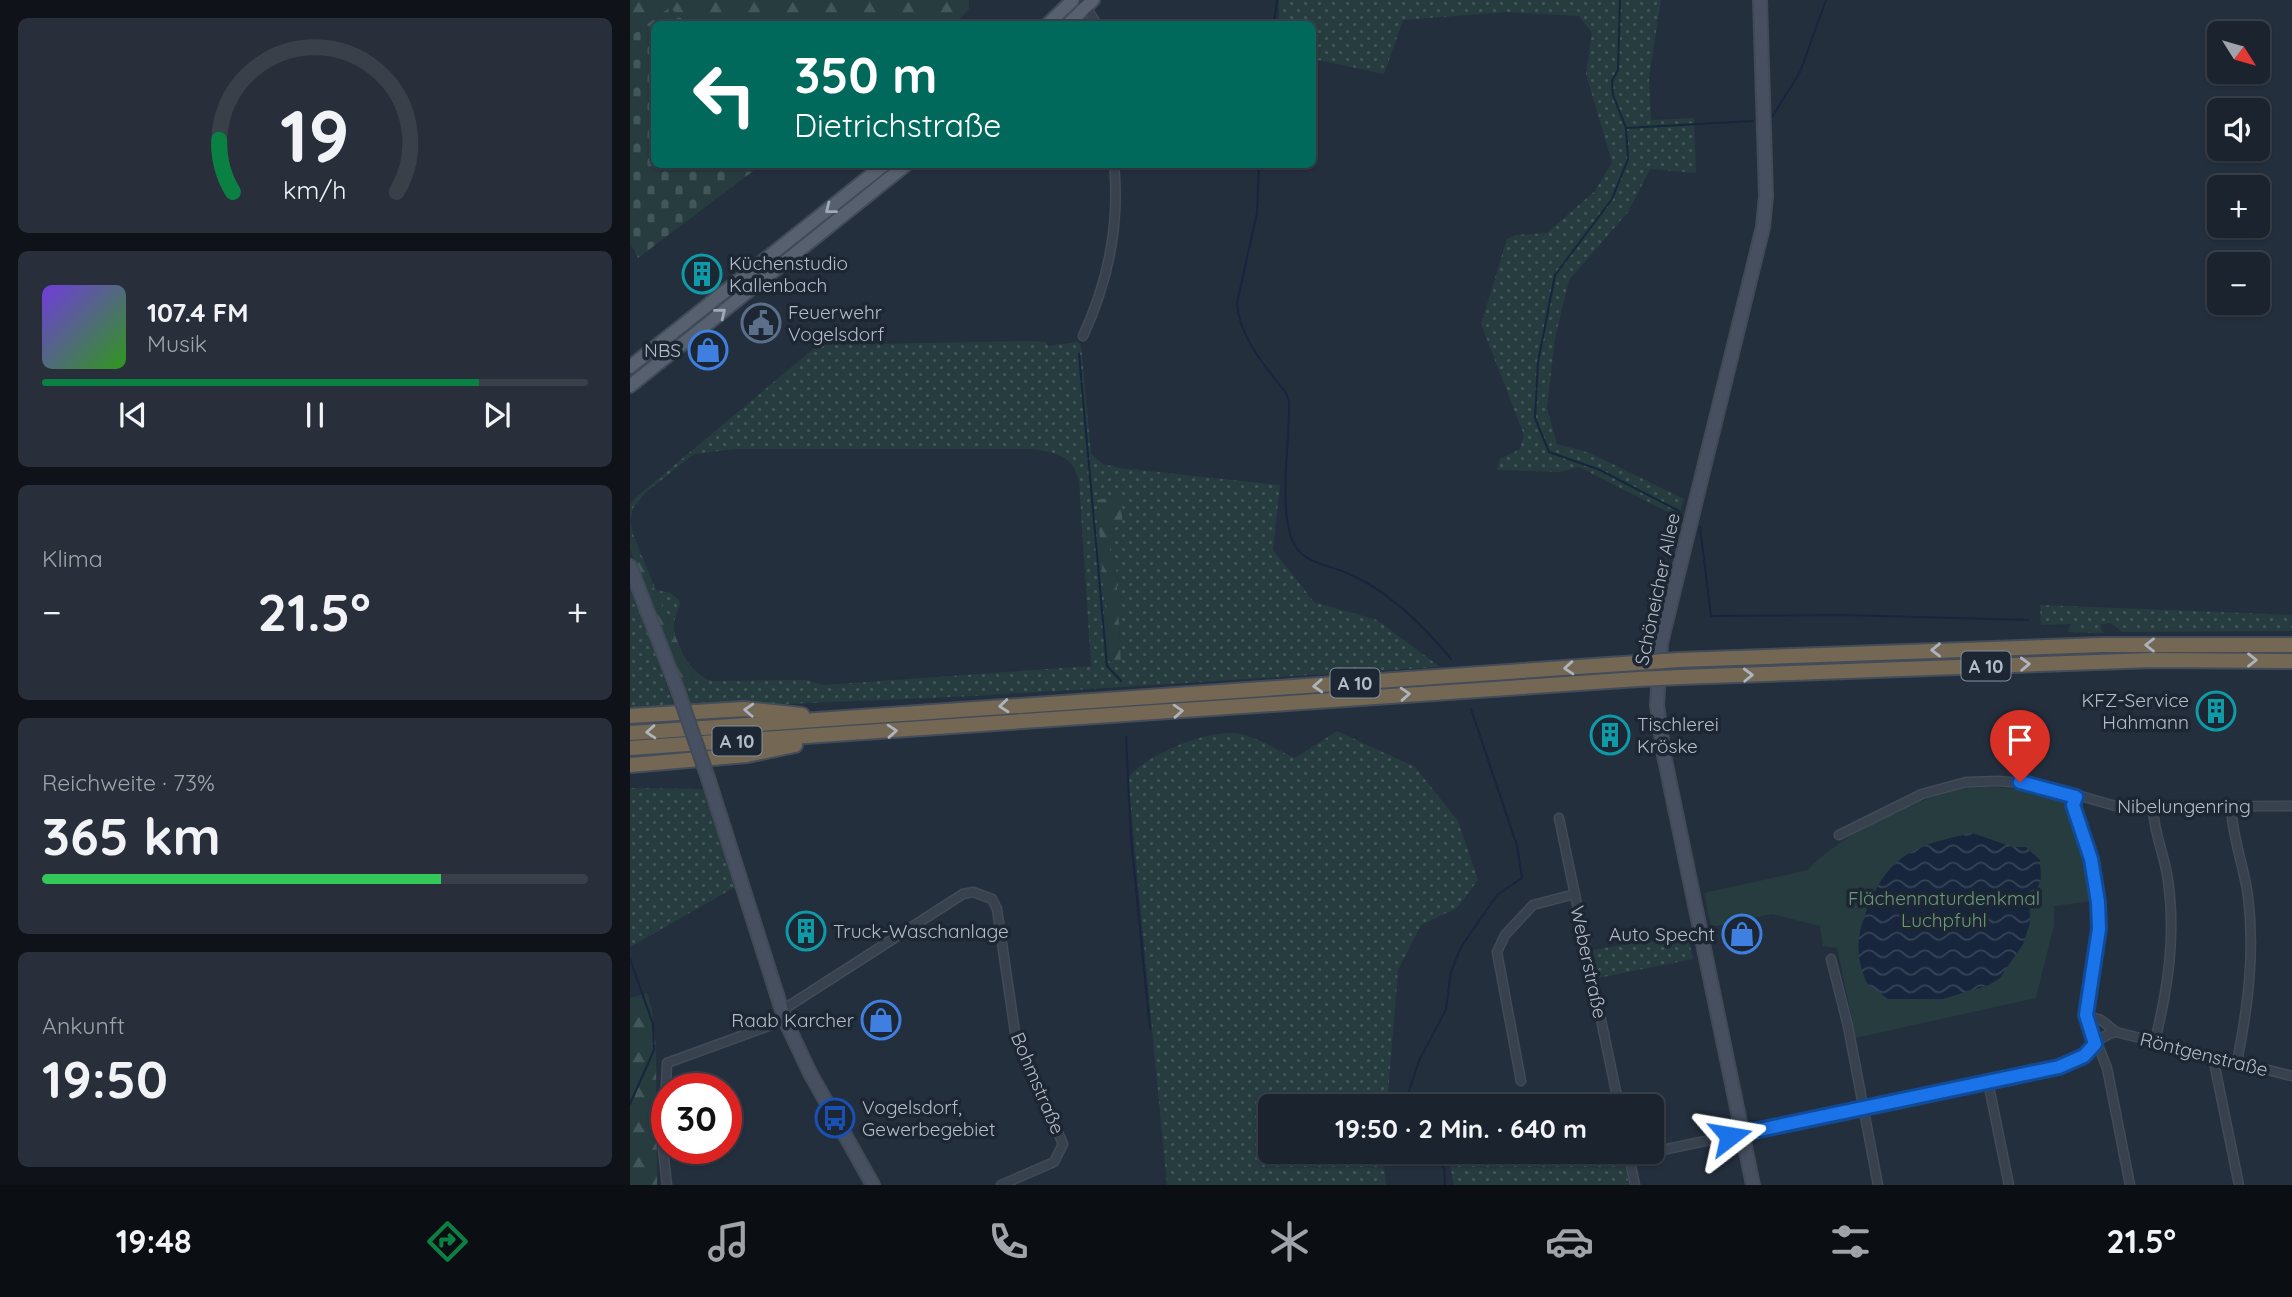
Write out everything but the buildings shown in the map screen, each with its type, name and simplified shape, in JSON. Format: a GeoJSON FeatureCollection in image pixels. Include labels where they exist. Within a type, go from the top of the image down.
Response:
{"type":"FeatureCollection","features":[{"type":"Feature","properties":{"kind":"highway","name":"A 10"},"geometry":{"type":"LineString","coordinates":[[630,748],[843,727],[1072,700],[1679,660],[2103,645],[2292,645]]}},
{"type":"Feature","properties":{"kind":"highway","name":"A 10"},"geometry":{"type":"LineString","coordinates":[[630,733],[843,727],[1680,677],[2153,660],[2292,661]]}},
{"type":"Feature","properties":{"kind":"highway"},"geometry":{"type":"LineString","coordinates":[[630,716],[744,709],[843,727]]}},
{"type":"Feature","properties":{"kind":"highway"},"geometry":{"type":"LineString","coordinates":[[630,765],[747,755],[843,727]]}},
{"type":"Feature","properties":{"kind":"main road"},"geometry":{"type":"LineString","coordinates":[[1051,21],[1073,0]]}},
{"type":"Feature","properties":{"kind":"main road"},"geometry":{"type":"LineString","coordinates":[[1071,21],[1087,2]]}},
{"type":"Feature","properties":{"kind":"main road"},"geometry":{"type":"LineString","coordinates":[[630,366],[880,168]]}},
{"type":"Feature","properties":{"kind":"main road"},"geometry":{"type":"LineString","coordinates":[[630,386],[902,168]]}},
{"type":"Feature","properties":{"kind":"street","name":"Schöneicher Allee"},"geometry":{"type":"LineString","coordinates":[[1753,1185],[1664,755],[1657,686],[1662,636],[1763,227],[1766,196],[1760,0]]}},
{"type":"Feature","properties":{"kind":"street"},"geometry":{"type":"LineString","coordinates":[[1087,2],[1096,21]]}},
{"type":"Feature","properties":{"kind":"street"},"geometry":{"type":"LineString","coordinates":[[1083,336],[1109,260],[1115,228],[1114,168]]}},
{"type":"Feature","properties":{"kind":"street"},"geometry":{"type":"LineString","coordinates":[[630,566],[678,691],[709,782],[783,1016],[810,1073],[873,1185]]}},
{"type":"Feature","properties":{"kind":"street","name":"Nibelungenring"},"geometry":{"type":"LineString","coordinates":[[1839,835],[1922,794],[1952,785],[2020,782],[2111,806],[2292,806]]}},
{"type":"Feature","properties":{"kind":"street"},"geometry":{"type":"LineString","coordinates":[[2076,797],[2073,805],[2091,859],[2099,917],[2086,1015],[2095,1044],[2107,1068],[2130,1185]]}},
{"type":"Feature","properties":{"kind":"street"},"geometry":{"type":"LineString","coordinates":[[2231,806],[2248,894],[2252,935],[2249,1002],[2237,1062]]}},
{"type":"Feature","properties":{"kind":"street"},"geometry":{"type":"LineString","coordinates":[[2153,807],[2168,877],[2173,930],[2168,981],[2155,1041]]}},
{"type":"Feature","properties":{"kind":"street","name":"Weberstraße"},"geometry":{"type":"LineString","coordinates":[[1559,818],[1617,1094]]}},
{"type":"Feature","properties":{"kind":"street","name":"Bohmstraße"},"geometry":{"type":"LineString","coordinates":[[783,1016],[963,894],[973,892],[992,899],[997,909],[1015,1032],[1063,1144],[1054,1163],[1001,1185]]}},
{"type":"Feature","properties":{"kind":"street"},"geometry":{"type":"LineString","coordinates":[[1521,1081],[1497,952],[1505,935],[1533,905],[1575,894]]}},
{"type":"Feature","properties":{"kind":"street"},"geometry":{"type":"LineString","coordinates":[[1831,959],[1878,1185]]}},
{"type":"Feature","properties":{"kind":"street","name":"Röntgenstraße"},"geometry":{"type":"LineString","coordinates":[[2086,1015],[2101,1020],[2116,1032]]}},
{"type":"Feature","properties":{"kind":"street"},"geometry":{"type":"LineString","coordinates":[[667,1185],[663,1149],[667,1063],[783,1016]]}},
{"type":"Feature","properties":{"kind":"street","name":"Röntgenstraße"},"geometry":{"type":"LineString","coordinates":[[1664,1148],[1743,1134],[2073,1063],[2107,1034],[2116,1032],[2292,1076]]}},
{"type":"Feature","properties":{"kind":"street"},"geometry":{"type":"LineString","coordinates":[[2217,1057],[2215,1067],[2239,1185]]}},
{"type":"Feature","properties":{"kind":"street"},"geometry":{"type":"LineString","coordinates":[[1988,1082],[2009,1185]]}},
{"type":"Feature","properties":{"kind":"street"},"geometry":{"type":"LineString","coordinates":[[1631,1164],[1635,1185]]}},
{"type":"Feature","properties":{"kind":"green space"},"geometry":{"type":"Polygon","coordinates":[[[630,0],[969,0],[969,9],[958,21],[687,21],[669,8],[630,37],[630,0]]]}},
{"type":"Feature","properties":{"kind":"green space"},"geometry":{"type":"Polygon","coordinates":[[[1279,0],[1661,0],[1649,77],[1651,120],[1694,118],[1696,173],[1650,169],[1628,212],[1569,280],[1555,338],[1547,408],[1557,444],[1590,453],[1684,499],[1678,517],[1579,467],[1560,472],[1497,470],[1500,459],[1520,449],[1524,435],[1481,324],[1507,239],[1515,235],[1547,233],[1595,191],[1612,162],[1586,74],[1592,33],[1579,16],[1505,12],[1403,20],[1384,74],[1316,60],[1316,21],[1279,21],[1279,0]]]}},
{"type":"Feature","properties":{"kind":"green space"},"geometry":{"type":"Polygon","coordinates":[[[669,8],[688,21],[652,21],[669,8]]]}},
{"type":"Feature","properties":{"kind":"green space"},"geometry":{"type":"Polygon","coordinates":[[[651,21],[651,168],[757,168],[638,258],[630,243],[630,37],[651,21]]]}},
{"type":"Feature","properties":{"kind":"green space"},"geometry":{"type":"Polygon","coordinates":[[[1028,341],[1046,342],[1048,346],[1077,342],[1081,345],[1091,454],[1103,464],[1120,468],[1280,485],[1273,550],[1314,602],[1377,620],[1440,667],[975,696],[689,708],[683,684],[693,677],[683,654],[698,673],[711,681],[806,680],[824,685],[1091,666],[1079,481],[1073,466],[1064,457],[1035,449],[735,449],[694,454],[645,493],[633,508],[630,522],[630,505],[635,498],[818,345],[1028,341]],[[1119,495],[1097,500],[1109,661],[1121,663],[1116,567],[1109,561],[1111,526],[1119,495]]]}},
{"type":"Feature","properties":{"kind":"green space"},"geometry":{"type":"Polygon","coordinates":[[[1119,495],[1123,524],[1111,526],[1109,561],[1116,566],[1121,663],[1109,662],[1097,500],[1119,495]]]}},
{"type":"Feature","properties":{"kind":"green space"},"geometry":{"type":"Polygon","coordinates":[[[630,522],[656,590],[671,593],[680,601],[674,625],[676,638],[630,533],[630,522]]]}},
{"type":"Feature","properties":{"kind":"green space"},"geometry":{"type":"Polygon","coordinates":[[[630,533],[693,677],[683,684],[630,549],[630,533]]]}},
{"type":"Feature","properties":{"kind":"green space"},"geometry":{"type":"Polygon","coordinates":[[[630,583],[675,709],[630,709],[630,583]]]}},
{"type":"Feature","properties":{"kind":"green space"},"geometry":{"type":"Polygon","coordinates":[[[2040,605],[2292,615],[2292,631],[2122,632],[2111,623],[2100,624],[2103,633],[2068,632],[2071,624],[2041,625],[2040,605]]]}},
{"type":"Feature","properties":{"kind":"green space"},"geometry":{"type":"Polygon","coordinates":[[[1337,731],[1415,767],[1458,821],[1478,880],[1457,908],[1421,925],[1398,970],[1388,1094],[1258,1094],[1258,1164],[1384,1164],[1386,1185],[1167,1185],[1128,777],[1150,760],[1180,745],[1228,733],[1248,736],[1295,758],[1337,731]]]}},
{"type":"Feature","properties":{"kind":"green space","name":"Flächennaturdenkmal Luchpfuhl"},"geometry":{"type":"Polygon","coordinates":[[[1975,786],[2058,792],[2066,800],[2077,827],[2093,901],[2054,906],[2054,925],[2036,998],[1856,1038],[1837,948],[1823,946],[1820,926],[1772,914],[1711,927],[1704,893],[1808,870],[1840,843],[1862,829],[1934,796],[1975,786]]]}},
{"type":"Feature","properties":{"kind":"green space"},"geometry":{"type":"Polygon","coordinates":[[[630,788],[705,789],[735,887],[630,947],[630,788]]]}},
{"type":"Feature","properties":{"kind":"green space"},"geometry":{"type":"Polygon","coordinates":[[[1688,935],[1693,959],[1598,978],[1592,950],[1688,935]]]}},
{"type":"Feature","properties":{"kind":"green space"},"geometry":{"type":"Polygon","coordinates":[[[647,993],[652,1010],[656,1073],[651,1073],[651,1164],[657,1164],[657,1185],[630,1185],[630,998],[647,993]]]}},
{"type":"Feature","properties":{"kind":"green space"},"geometry":{"type":"Polygon","coordinates":[[[1450,1164],[1625,1164],[1629,1185],[1454,1185],[1450,1164]]]}},
{"type":"Feature","properties":{"kind":"water"},"geometry":{"type":"Polygon","coordinates":[[[1972,833],[2013,847],[2026,847],[2040,860],[2041,879],[2037,888],[2029,891],[2030,923],[2023,944],[2000,978],[1989,985],[1943,999],[1888,999],[1867,983],[1859,957],[1860,933],[1873,895],[1893,866],[1904,856],[1933,843],[1972,833]]]}},
{"type":"Feature","properties":{"kind":"waterway"},"geometry":{"type":"LineString","coordinates":[[1274,21],[1277,0]]}},
{"type":"Feature","properties":{"kind":"waterway"},"geometry":{"type":"LineString","coordinates":[[1620,0],[1618,70],[1612,81],[1613,95],[1626,128],[1628,159],[1612,199],[1555,275],[1538,362],[1535,418],[1549,452],[1600,470],[1679,511]]}},
{"type":"Feature","properties":{"kind":"waterway"},"geometry":{"type":"LineString","coordinates":[[1772,117],[1800,72],[1826,0]]}},
{"type":"Feature","properties":{"kind":"waterway"},"geometry":{"type":"LineString","coordinates":[[1626,128],[1753,121]]}},
{"type":"Feature","properties":{"kind":"waterway"},"geometry":{"type":"LineString","coordinates":[[1259,168],[1257,213],[1237,303],[1248,340],[1286,393],[1289,402],[1285,488],[1291,537],[1295,546],[1307,557],[1362,580],[1390,599],[1417,622],[1451,659]]}},
{"type":"Feature","properties":{"kind":"waterway"},"geometry":{"type":"LineString","coordinates":[[1079,354],[1107,666],[1121,681]]}},
{"type":"Feature","properties":{"kind":"waterway"},"geometry":{"type":"LineString","coordinates":[[1700,527],[1711,616],[1844,615],[2028,620]]}},
{"type":"Feature","properties":{"kind":"waterway"},"geometry":{"type":"LineString","coordinates":[[1408,1094],[1419,1061],[1446,1009],[1451,972],[1461,947],[1497,895],[1522,878],[1517,846],[1471,709]]}},
{"type":"Feature","properties":{"kind":"waterway"},"geometry":{"type":"LineString","coordinates":[[1126,737],[1131,838],[1150,1029]]}},
{"type":"Feature","properties":{"kind":"waterway"},"geometry":{"type":"LineString","coordinates":[[630,959],[653,1024],[654,1050],[630,1104]]}},
{"type":"Feature","properties":{"kind":"waterway"},"geometry":{"type":"LineString","coordinates":[[1441,1164],[1444,1168],[1445,1185]]}},
{"type":"Feature","properties":{"kind":"place","name":"Küchenstudio Kallenbach"},"geometry":{"type":"Point","coordinates":[702,274]}},
{"type":"Feature","properties":{"kind":"place","name":"Feuerwehr Vogelsdorf"},"geometry":{"type":"Point","coordinates":[761,323]}},
{"type":"Feature","properties":{"kind":"place","name":"NBS"},"geometry":{"type":"Point","coordinates":[708,350]}},
{"type":"Feature","properties":{"kind":"place","name":"KFZ-Service Hahmann"},"geometry":{"type":"Point","coordinates":[2216,711]}},
{"type":"Feature","properties":{"kind":"place","name":"Tischlerei Kröske"},"geometry":{"type":"Point","coordinates":[1610,735]}},
{"type":"Feature","properties":{"kind":"place","name":"Truck-Waschanlage"},"geometry":{"type":"Point","coordinates":[806,931]}},
{"type":"Feature","properties":{"kind":"place","name":"Auto Specht"},"geometry":{"type":"Point","coordinates":[1742,934]}},
{"type":"Feature","properties":{"kind":"place","name":"Raab Karcher"},"geometry":{"type":"Point","coordinates":[881,1020]}},
{"type":"Feature","properties":{"kind":"place","name":"Vogelsdorf, Gewerbegebiet"},"geometry":{"type":"Point","coordinates":[835,1118]}},
{"type":"Feature","properties":{"kind":"route"},"geometry":{"type":"LineString","coordinates":[[1730,1136],[2059,1067],[2084,1056],[2095,1044],[2086,1015],[2099,929],[2098,902],[2088,845],[2073,805],[2076,797],[2042,785],[2020,782]]}}]}
